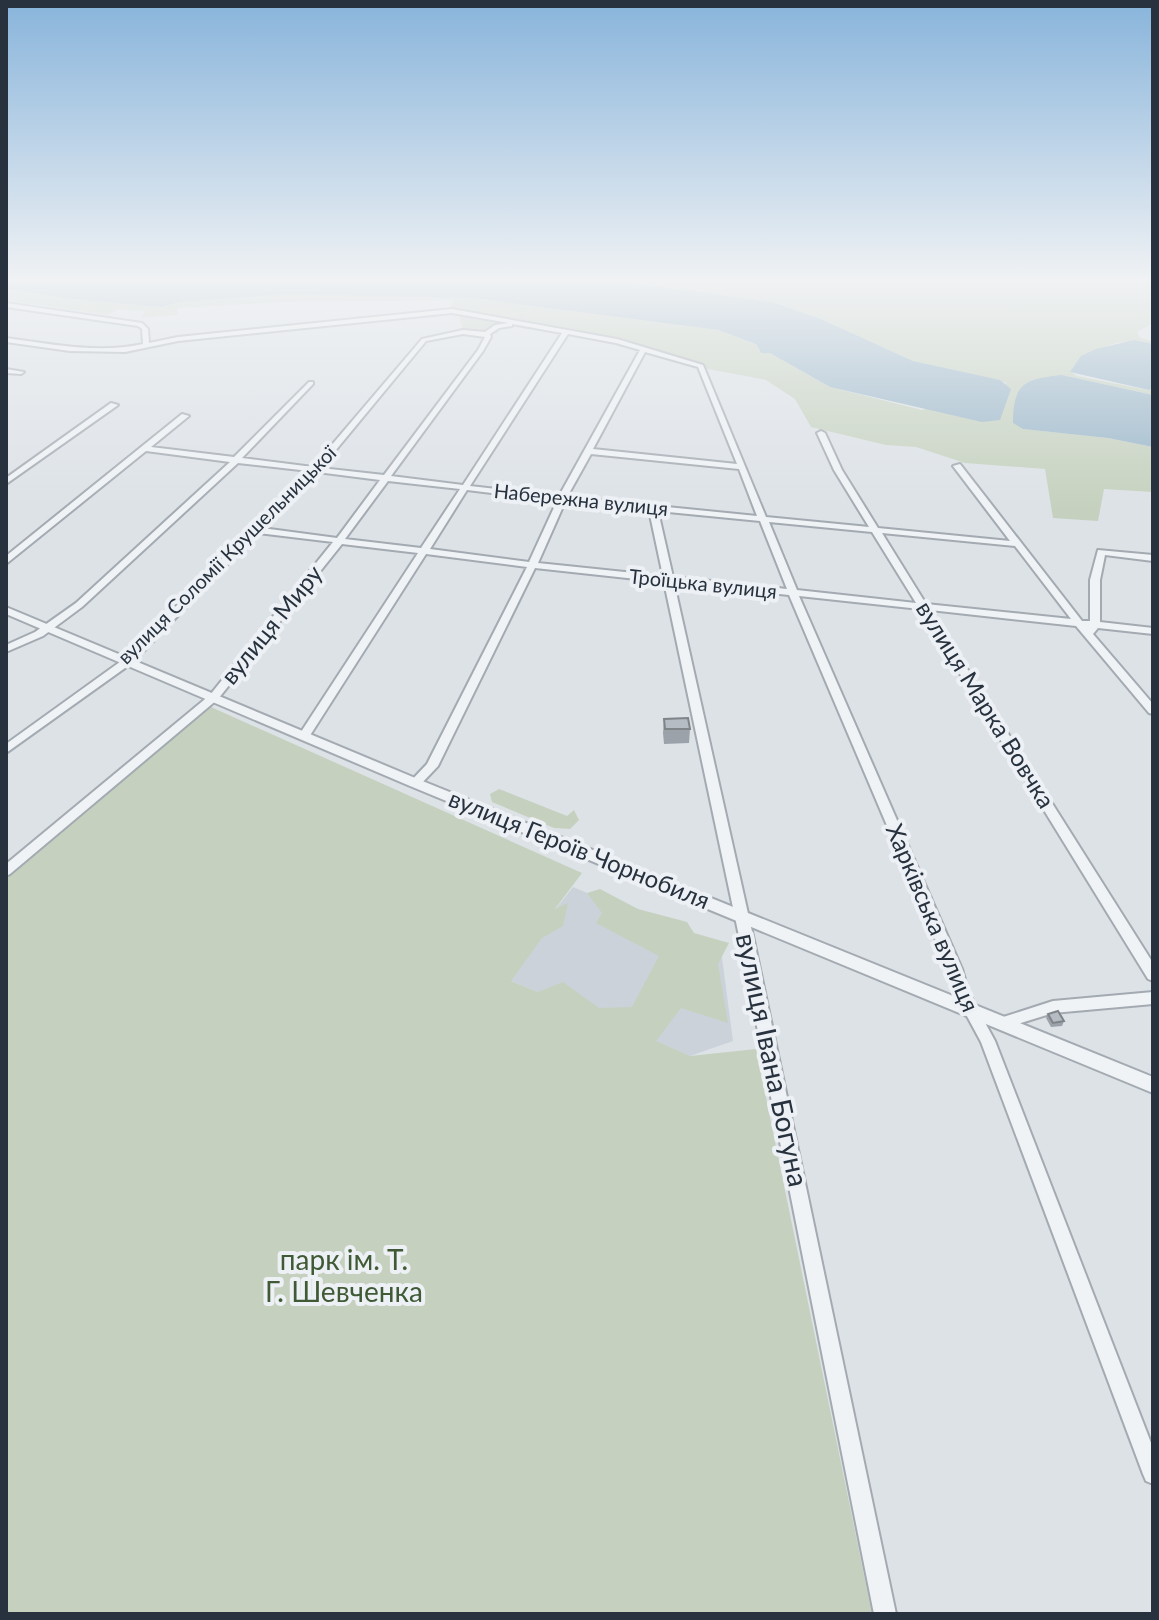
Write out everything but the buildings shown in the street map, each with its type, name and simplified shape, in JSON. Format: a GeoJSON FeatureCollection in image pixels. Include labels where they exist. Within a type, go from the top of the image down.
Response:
{"type":"FeatureCollection","features":[{"type":"Feature","properties":{"kind":"street","name":"вулиця Соломії Крушельницької"},"geometry":{"type":"LineString","coordinates":[[6,749],[128,661],[313,470],[411,358]]}},
{"type":"Feature","properties":{"kind":"street","name":"вулиця Миру"},"geometry":{"type":"LineString","coordinates":[[6,871],[214,697],[339,541],[475,358]]}},
{"type":"Feature","properties":{"kind":"street"},"geometry":{"type":"LineString","coordinates":[[305,735],[549,358]]}},
{"type":"Feature","properties":{"kind":"street"},"geometry":{"type":"LineString","coordinates":[[415,783],[432,766],[533,565],[562,499],[639,358]]}},
{"type":"Feature","properties":{"kind":"street","name":"Харківська вулиця"},"geometry":{"type":"LineString","coordinates":[[674,358],[701,366],[796,593],[817,652],[971,1010],[988,1041],[1153,1474]]}},
{"type":"Feature","properties":{"kind":"street"},"geometry":{"type":"LineString","coordinates":[[6,371],[21,372]]}},
{"type":"Feature","properties":{"kind":"street"},"geometry":{"type":"LineString","coordinates":[[6,649],[48,628],[79,605],[235,461],[311,383]]}},
{"type":"Feature","properties":{"kind":"street"},"geometry":{"type":"LineString","coordinates":[[6,482],[114,405]]}},
{"type":"Feature","properties":{"kind":"street"},"geometry":{"type":"LineString","coordinates":[[6,561],[185,416]]}},
{"type":"Feature","properties":{"kind":"street","name":"вулиця Марка Вовчка"},"geometry":{"type":"LineString","coordinates":[[821,433],[838,470],[1153,975]]}},
{"type":"Feature","properties":{"kind":"street","name":"Набережна вулиця"},"geometry":{"type":"LineString","coordinates":[[145,449],[562,499],[1017,544]]}},
{"type":"Feature","properties":{"kind":"street"},"geometry":{"type":"LineString","coordinates":[[587,451],[742,467]]}},
{"type":"Feature","properties":{"kind":"street"},"geometry":{"type":"LineString","coordinates":[[957,466],[1079,623],[1092,630],[1153,711]]}},
{"type":"Feature","properties":{"kind":"street","name":"вулиця Івана Богуна"},"geometry":{"type":"LineString","coordinates":[[653,508],[742,916],[885,1614]]}},
{"type":"Feature","properties":{"kind":"street","name":"Троїцька вулиця"},"geometry":{"type":"LineString","coordinates":[[255,530],[533,565],[1079,623]]}},
{"type":"Feature","properties":{"kind":"street"},"geometry":{"type":"LineString","coordinates":[[1092,630],[1095,580],[1101,552],[1153,558]]}},
{"type":"Feature","properties":{"kind":"street","name":"вулиця Героїв Чорнобиля"},"geometry":{"type":"LineString","coordinates":[[6,610],[415,783],[1153,1085]]}},
{"type":"Feature","properties":{"kind":"street"},"geometry":{"type":"LineString","coordinates":[[1092,630],[1153,631]]}},
{"type":"Feature","properties":{"kind":"street"},"geometry":{"type":"LineString","coordinates":[[1002,1023],[1053,1007],[1153,998]]}},
{"type":"Feature","properties":{"kind":"shaded area"},"geometry":{"type":"Polygon","coordinates":[[[573,887],[721,950],[733,1041],[690,1056],[502,977],[573,887]]]}},
{"type":"Feature","properties":{"kind":"green space"},"geometry":{"type":"Polygon","coordinates":[[[665,358],[778,358],[830,387],[922,410],[1007,383],[906,358],[1088,358],[1071,372],[1077,376],[1148,390],[1153,387],[1153,395],[1062,375],[1023,429],[1108,438],[1153,447],[1153,492],[1104,489],[1098,521],[1053,518],[1045,469],[965,463],[916,447],[886,445],[811,427],[795,399],[766,380],[687,365],[665,358]]]}},
{"type":"Feature","properties":{"kind":"green space","name":"парк ім. Т. Г. Шевченка"},"geometry":{"type":"Polygon","coordinates":[[[211,707],[582,873],[555,909],[568,903],[563,926],[542,938],[511,981],[538,992],[563,982],[599,1008],[632,1007],[659,956],[596,923],[602,913],[587,893],[600,889],[638,909],[687,922],[694,933],[729,943],[718,964],[728,1023],[681,1008],[656,1041],[690,1056],[756,1049],[872,1614],[6,1614],[6,878],[211,707]]]}},
{"type":"Feature","properties":{"kind":"green space"},"geometry":{"type":"Polygon","coordinates":[[[499,789],[567,816],[574,810],[579,820],[570,829],[554,828],[492,802],[490,794],[499,789]]]}},
{"type":"Feature","properties":{"kind":"water"},"geometry":{"type":"Polygon","coordinates":[[[778,358],[906,358],[1000,380],[1011,389],[1000,420],[982,422],[830,387],[778,358]]]}},
{"type":"Feature","properties":{"kind":"water"},"geometry":{"type":"Polygon","coordinates":[[[1080,358],[1153,358],[1153,387],[1149,390],[1070,372],[1080,358]]]}},
{"type":"Feature","properties":{"kind":"water"},"geometry":{"type":"Polygon","coordinates":[[[1062,375],[1153,395],[1153,447],[1108,438],[1023,429],[1013,423],[1016,398],[1024,385],[1040,378],[1062,375]]]}}]}
